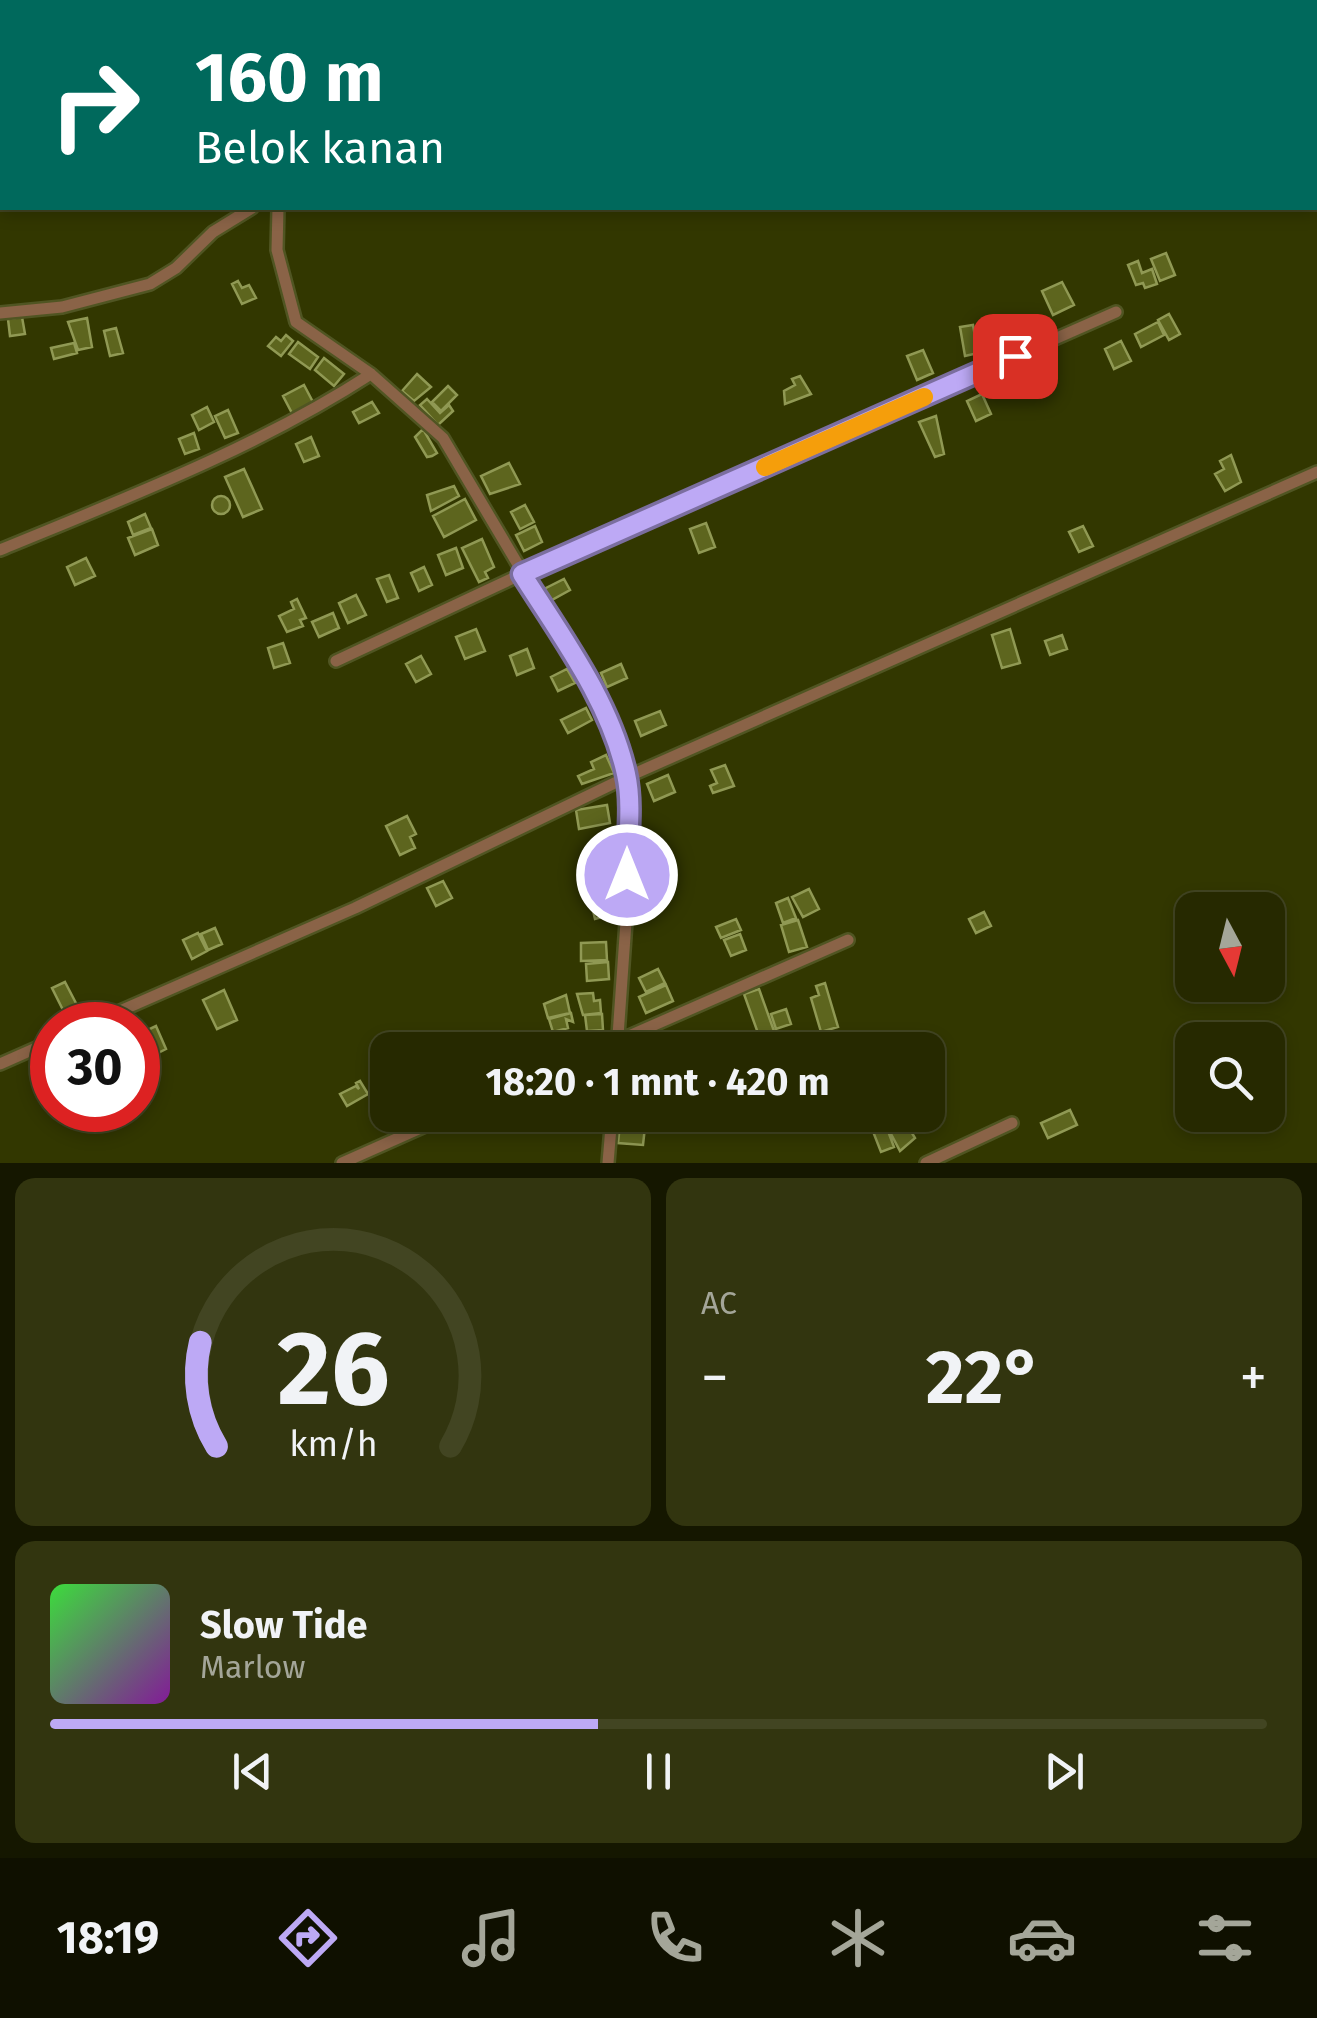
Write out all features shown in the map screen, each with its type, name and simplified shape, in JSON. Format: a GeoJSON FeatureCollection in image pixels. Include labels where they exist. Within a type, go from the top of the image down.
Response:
{"type":"FeatureCollection","features":[{"type":"Feature","properties":{"kind":"street"},"geometry":{"type":"LineString","coordinates":[[0,313],[62,307],[150,284],[176,268],[213,232],[249,210]]}},
{"type":"Feature","properties":{"kind":"street"},"geometry":{"type":"LineString","coordinates":[[278,210],[277,250],[296,322],[371,374],[443,438],[594,691],[628,778],[627,908],[618,1032]]}},
{"type":"Feature","properties":{"kind":"street"},"geometry":{"type":"LineString","coordinates":[[336,661],[522,574],[1116,312]]}},
{"type":"Feature","properties":{"kind":"street"},"geometry":{"type":"LineString","coordinates":[[0,550],[248,443],[324,405],[371,374]]}},
{"type":"Feature","properties":{"kind":"street"},"geometry":{"type":"LineString","coordinates":[[141,1002],[337,916],[628,778],[1317,472]]}},
{"type":"Feature","properties":{"kind":"street"},"geometry":{"type":"LineString","coordinates":[[648,1032],[848,940]]}},
{"type":"Feature","properties":{"kind":"street"},"geometry":{"type":"LineString","coordinates":[[0,1064],[30,1051]]}},
{"type":"Feature","properties":{"kind":"street"},"geometry":{"type":"LineString","coordinates":[[926,1163],[1012,1123]]}},
{"type":"Feature","properties":{"kind":"street"},"geometry":{"type":"LineString","coordinates":[[342,1163],[412,1132]]}},
{"type":"Feature","properties":{"kind":"street"},"geometry":{"type":"LineString","coordinates":[[608,1163],[611,1132]]}},
{"type":"Feature","properties":{"kind":"building"},"geometry":{"type":"Polygon","coordinates":[[[1166,253],[1175,275],[1160,281],[1151,259],[1166,253]]]}},
{"type":"Feature","properties":{"kind":"building"},"geometry":{"type":"Polygon","coordinates":[[[1138,261],[1142,273],[1152,269],[1157,284],[1145,288],[1143,283],[1136,285],[1128,265],[1138,261]]]}},
{"type":"Feature","properties":{"kind":"building"},"geometry":{"type":"Polygon","coordinates":[[[238,281],[242,288],[249,285],[256,298],[242,304],[232,284],[238,281]]]}},
{"type":"Feature","properties":{"kind":"building"},"geometry":{"type":"Polygon","coordinates":[[[1062,282],[1074,305],[1053,315],[1042,291],[1062,282]]]}},
{"type":"Feature","properties":{"kind":"building"},"geometry":{"type":"Polygon","coordinates":[[[1169,314],[1180,334],[1169,340],[1158,320],[1169,314]]]}},
{"type":"Feature","properties":{"kind":"building"},"geometry":{"type":"Polygon","coordinates":[[[22,317],[25,334],[10,336],[8,319],[22,317]]]}},
{"type":"Feature","properties":{"kind":"building"},"geometry":{"type":"Polygon","coordinates":[[[87,318],[92,347],[78,350],[68,322],[87,318]]]}},
{"type":"Feature","properties":{"kind":"building"},"geometry":{"type":"Polygon","coordinates":[[[1158,322],[1164,335],[1141,347],[1135,334],[1158,322]]]}},
{"type":"Feature","properties":{"kind":"building"},"geometry":{"type":"Polygon","coordinates":[[[973,325],[978,353],[965,356],[960,327],[973,325]]]}},
{"type":"Feature","properties":{"kind":"building"},"geometry":{"type":"Polygon","coordinates":[[[116,328],[123,353],[110,356],[104,331],[116,328]]]}},
{"type":"Feature","properties":{"kind":"building"},"geometry":{"type":"Polygon","coordinates":[[[286,335],[293,341],[281,356],[268,346],[276,337],[281,341],[286,335]]]}},
{"type":"Feature","properties":{"kind":"building"},"geometry":{"type":"Polygon","coordinates":[[[1121,341],[1131,361],[1114,369],[1105,349],[1121,341]]]}},
{"type":"Feature","properties":{"kind":"building"},"geometry":{"type":"Polygon","coordinates":[[[298,342],[318,357],[310,369],[289,354],[298,342]]]}},
{"type":"Feature","properties":{"kind":"building"},"geometry":{"type":"Polygon","coordinates":[[[74,343],[77,353],[54,359],[51,348],[74,343]]]}},
{"type":"Feature","properties":{"kind":"building"},"geometry":{"type":"Polygon","coordinates":[[[923,350],[933,373],[917,380],[907,356],[923,350]]]}},
{"type":"Feature","properties":{"kind":"building"},"geometry":{"type":"Polygon","coordinates":[[[324,358],[344,374],[334,386],[315,370],[324,358]]]}},
{"type":"Feature","properties":{"kind":"building"},"geometry":{"type":"Polygon","coordinates":[[[417,374],[431,387],[414,401],[402,391],[417,374]]]}},
{"type":"Feature","properties":{"kind":"building"},"geometry":{"type":"Polygon","coordinates":[[[800,376],[811,394],[785,404],[784,391],[795,385],[792,379],[800,376]]]}},
{"type":"Feature","properties":{"kind":"building"},"geometry":{"type":"Polygon","coordinates":[[[304,385],[314,404],[293,415],[283,396],[304,385]]]}},
{"type":"Feature","properties":{"kind":"building"},"geometry":{"type":"Polygon","coordinates":[[[448,386],[457,395],[441,411],[432,402],[448,386]]]}},
{"type":"Feature","properties":{"kind":"building"},"geometry":{"type":"Polygon","coordinates":[[[982,394],[991,414],[976,421],[967,401],[982,394]]]}},
{"type":"Feature","properties":{"kind":"building"},"geometry":{"type":"Polygon","coordinates":[[[427,399],[440,413],[449,405],[453,411],[438,425],[420,405],[427,399]]]}},
{"type":"Feature","properties":{"kind":"building"},"geometry":{"type":"Polygon","coordinates":[[[372,402],[379,413],[359,423],[353,412],[372,402]]]}},
{"type":"Feature","properties":{"kind":"building"},"geometry":{"type":"Polygon","coordinates":[[[207,407],[214,422],[199,430],[192,415],[207,407]]]}},
{"type":"Feature","properties":{"kind":"building"},"geometry":{"type":"Polygon","coordinates":[[[228,410],[238,433],[225,438],[215,416],[228,410]]]}},
{"type":"Feature","properties":{"kind":"building"},"geometry":{"type":"Polygon","coordinates":[[[936,416],[944,454],[935,457],[919,422],[936,416]]]}},
{"type":"Feature","properties":{"kind":"building"},"geometry":{"type":"Polygon","coordinates":[[[423,429],[437,453],[432,456],[427,457],[415,437],[423,429]]]}},
{"type":"Feature","properties":{"kind":"building"},"geometry":{"type":"Polygon","coordinates":[[[194,433],[199,449],[185,454],[179,439],[194,433]]]}},
{"type":"Feature","properties":{"kind":"building"},"geometry":{"type":"Polygon","coordinates":[[[311,437],[319,456],[304,462],[296,444],[311,437]]]}},
{"type":"Feature","properties":{"kind":"building"},"geometry":{"type":"Polygon","coordinates":[[[1231,455],[1241,482],[1225,491],[1215,474],[1224,469],[1220,461],[1231,455]]]}},
{"type":"Feature","properties":{"kind":"building"},"geometry":{"type":"Polygon","coordinates":[[[509,463],[520,484],[490,494],[481,476],[509,463]]]}},
{"type":"Feature","properties":{"kind":"building"},"geometry":{"type":"Polygon","coordinates":[[[244,469],[262,509],[243,517],[225,477],[244,469]]]}},
{"type":"Feature","properties":{"kind":"building"},"geometry":{"type":"Polygon","coordinates":[[[454,486],[459,496],[431,511],[427,495],[454,486]]]}},
{"type":"Feature","properties":{"kind":"building"},"geometry":{"type":"Polygon","coordinates":[[[221,496],[230,505],[221,514],[212,505],[221,496]]]}},
{"type":"Feature","properties":{"kind":"building"},"geometry":{"type":"Polygon","coordinates":[[[465,499],[476,520],[444,537],[433,516],[465,499]]]}},
{"type":"Feature","properties":{"kind":"building"},"geometry":{"type":"Polygon","coordinates":[[[525,505],[534,522],[520,529],[511,512],[525,505]]]}},
{"type":"Feature","properties":{"kind":"building"},"geometry":{"type":"Polygon","coordinates":[[[145,514],[151,528],[133,535],[128,522],[145,514]]]}},
{"type":"Feature","properties":{"kind":"building"},"geometry":{"type":"Polygon","coordinates":[[[706,523],[715,547],[699,553],[690,529],[706,523]]]}},
{"type":"Feature","properties":{"kind":"building"},"geometry":{"type":"Polygon","coordinates":[[[535,526],[542,542],[524,551],[516,535],[535,526]]]}},
{"type":"Feature","properties":{"kind":"building"},"geometry":{"type":"Polygon","coordinates":[[[1083,526],[1093,546],[1079,552],[1069,532],[1083,526]]]}},
{"type":"Feature","properties":{"kind":"building"},"geometry":{"type":"Polygon","coordinates":[[[152,529],[158,545],[135,555],[128,538],[152,529]]]}},
{"type":"Feature","properties":{"kind":"building"},"geometry":{"type":"Polygon","coordinates":[[[482,539],[494,567],[485,572],[488,578],[479,582],[462,548],[482,539]]]}},
{"type":"Feature","properties":{"kind":"building"},"geometry":{"type":"Polygon","coordinates":[[[456,548],[463,568],[446,575],[438,555],[456,548]]]}},
{"type":"Feature","properties":{"kind":"building"},"geometry":{"type":"Polygon","coordinates":[[[86,558],[95,576],[75,585],[67,567],[86,558]]]}},
{"type":"Feature","properties":{"kind":"building"},"geometry":{"type":"Polygon","coordinates":[[[424,567],[432,585],[419,591],[411,573],[424,567]]]}},
{"type":"Feature","properties":{"kind":"building"},"geometry":{"type":"Polygon","coordinates":[[[389,575],[398,598],[387,602],[377,579],[389,575]]]}},
{"type":"Feature","properties":{"kind":"building"},"geometry":{"type":"Polygon","coordinates":[[[564,579],[570,590],[550,601],[544,589],[564,579]]]}},
{"type":"Feature","properties":{"kind":"building"},"geometry":{"type":"Polygon","coordinates":[[[356,595],[366,615],[348,623],[339,603],[356,595]]]}},
{"type":"Feature","properties":{"kind":"building"},"geometry":{"type":"Polygon","coordinates":[[[297,599],[306,618],[300,620],[303,626],[287,632],[279,616],[294,609],[291,602],[297,599]]]}},
{"type":"Feature","properties":{"kind":"building"},"geometry":{"type":"Polygon","coordinates":[[[333,613],[339,628],[319,637],[312,622],[333,613]]]}},
{"type":"Feature","properties":{"kind":"building"},"geometry":{"type":"Polygon","coordinates":[[[476,629],[485,651],[465,659],[456,637],[476,629]]]}},
{"type":"Feature","properties":{"kind":"building"},"geometry":{"type":"Polygon","coordinates":[[[1010,629],[1020,663],[1002,668],[992,635],[1010,629]]]}},
{"type":"Feature","properties":{"kind":"building"},"geometry":{"type":"Polygon","coordinates":[[[1062,635],[1067,649],[1050,655],[1045,641],[1062,635]]]}},
{"type":"Feature","properties":{"kind":"building"},"geometry":{"type":"Polygon","coordinates":[[[283,643],[290,663],[274,668],[268,648],[283,643]]]}},
{"type":"Feature","properties":{"kind":"building"},"geometry":{"type":"Polygon","coordinates":[[[527,649],[534,668],[517,675],[510,656],[527,649]]]}},
{"type":"Feature","properties":{"kind":"building"},"geometry":{"type":"Polygon","coordinates":[[[421,656],[431,674],[416,682],[406,664],[421,656]]]}},
{"type":"Feature","properties":{"kind":"building"},"geometry":{"type":"Polygon","coordinates":[[[621,664],[627,678],[607,687],[601,673],[621,664]]]}},
{"type":"Feature","properties":{"kind":"building"},"geometry":{"type":"Polygon","coordinates":[[[567,669],[575,683],[558,691],[551,677],[567,669]]]}},
{"type":"Feature","properties":{"kind":"building"},"geometry":{"type":"Polygon","coordinates":[[[586,708],[592,720],[568,733],[561,720],[586,708]]]}},
{"type":"Feature","properties":{"kind":"building"},"geometry":{"type":"Polygon","coordinates":[[[660,711],[666,725],[641,736],[635,721],[660,711]]]}},
{"type":"Feature","properties":{"kind":"building"},"geometry":{"type":"Polygon","coordinates":[[[606,755],[614,773],[582,784],[578,776],[594,769],[591,762],[606,755]]]}},
{"type":"Feature","properties":{"kind":"building"},"geometry":{"type":"Polygon","coordinates":[[[725,765],[734,786],[713,793],[710,786],[717,783],[711,770],[725,765]]]}},
{"type":"Feature","properties":{"kind":"building"},"geometry":{"type":"Polygon","coordinates":[[[668,775],[675,792],[654,801],[647,784],[668,775]]]}},
{"type":"Feature","properties":{"kind":"building"},"geometry":{"type":"Polygon","coordinates":[[[607,805],[610,823],[579,829],[576,810],[607,805]]]}},
{"type":"Feature","properties":{"kind":"building"},"geometry":{"type":"Polygon","coordinates":[[[407,816],[416,834],[410,837],[415,848],[400,855],[386,826],[407,816]]]}},
{"type":"Feature","properties":{"kind":"building"},"geometry":{"type":"Polygon","coordinates":[[[443,881],[452,898],[436,906],[427,888],[443,881]]]}},
{"type":"Feature","properties":{"kind":"building"},"geometry":{"type":"Polygon","coordinates":[[[809,889],[819,909],[803,917],[792,897],[809,889]]]}},
{"type":"Feature","properties":{"kind":"building"},"geometry":{"type":"Polygon","coordinates":[[[788,898],[796,918],[783,923],[776,903],[788,898]]]}},
{"type":"Feature","properties":{"kind":"building"},"geometry":{"type":"Polygon","coordinates":[[[606,899],[609,915],[595,919],[591,902],[606,899]]]}},
{"type":"Feature","properties":{"kind":"building"},"geometry":{"type":"Polygon","coordinates":[[[984,912],[991,926],[976,933],[969,919],[984,912]]]}},
{"type":"Feature","properties":{"kind":"building"},"geometry":{"type":"Polygon","coordinates":[[[736,919],[741,930],[721,938],[716,927],[736,919]]]}},
{"type":"Feature","properties":{"kind":"building"},"geometry":{"type":"Polygon","coordinates":[[[798,920],[807,947],[789,952],[781,925],[798,920]]]}},
{"type":"Feature","properties":{"kind":"building"},"geometry":{"type":"Polygon","coordinates":[[[215,928],[222,944],[208,950],[201,934],[215,928]]]}},
{"type":"Feature","properties":{"kind":"building"},"geometry":{"type":"Polygon","coordinates":[[[198,933],[207,951],[192,959],[183,940],[198,933]]]}},
{"type":"Feature","properties":{"kind":"building"},"geometry":{"type":"Polygon","coordinates":[[[740,934],[746,950],[731,956],[724,940],[740,934]]]}},
{"type":"Feature","properties":{"kind":"building"},"geometry":{"type":"Polygon","coordinates":[[[606,942],[607,960],[581,961],[581,943],[606,942]]]}},
{"type":"Feature","properties":{"kind":"building"},"geometry":{"type":"Polygon","coordinates":[[[608,962],[609,979],[587,981],[586,964],[608,962]]]}},
{"type":"Feature","properties":{"kind":"building"},"geometry":{"type":"Polygon","coordinates":[[[658,969],[665,983],[646,992],[639,978],[658,969]]]}},
{"type":"Feature","properties":{"kind":"building"},"geometry":{"type":"Polygon","coordinates":[[[65,982],[75,1002],[59,1002],[52,988],[65,982]]]}},
{"type":"Feature","properties":{"kind":"building"},"geometry":{"type":"Polygon","coordinates":[[[825,983],[838,1027],[821,1032],[811,998],[819,995],[816,986],[825,983]]]}},
{"type":"Feature","properties":{"kind":"building"},"geometry":{"type":"Polygon","coordinates":[[[666,985],[673,1001],[646,1013],[639,997],[666,985]]]}},
{"type":"Feature","properties":{"kind":"building"},"geometry":{"type":"Polygon","coordinates":[[[759,989],[774,1031],[758,1032],[744,994],[759,989]]]}},
{"type":"Feature","properties":{"kind":"building"},"geometry":{"type":"Polygon","coordinates":[[[224,990],[237,1020],[217,1029],[203,1000],[224,990]]]}},
{"type":"Feature","properties":{"kind":"building"},"geometry":{"type":"Polygon","coordinates":[[[593,993],[594,1001],[600,1000],[601,1013],[583,1015],[577,994],[593,993]]]}},
{"type":"Feature","properties":{"kind":"building"},"geometry":{"type":"Polygon","coordinates":[[[566,995],[570,1013],[548,1018],[544,1004],[566,995]]]}},
{"type":"Feature","properties":{"kind":"building"},"geometry":{"type":"Polygon","coordinates":[[[786,1009],[791,1024],[776,1029],[771,1014],[786,1009]]]}},
{"type":"Feature","properties":{"kind":"building"},"geometry":{"type":"Polygon","coordinates":[[[571,1013],[573,1022],[566,1019],[568,1028],[553,1032],[549,1019],[571,1013]]]}},
{"type":"Feature","properties":{"kind":"building"},"geometry":{"type":"Polygon","coordinates":[[[602,1014],[603,1030],[587,1031],[585,1015],[602,1014]]]}},
{"type":"Feature","properties":{"kind":"building"},"geometry":{"type":"Polygon","coordinates":[[[360,1081],[368,1094],[347,1106],[340,1094],[356,1086],[359,1089],[356,1083],[360,1081]]]}},
{"type":"Feature","properties":{"kind":"building"},"geometry":{"type":"Polygon","coordinates":[[[1070,1110],[1077,1125],[1048,1138],[1041,1123],[1070,1110]]]}},
{"type":"Feature","properties":{"kind":"building"},"geometry":{"type":"Polygon","coordinates":[[[619,1132],[644,1132],[643,1145],[618,1143],[619,1132]]]}},
{"type":"Feature","properties":{"kind":"building"},"geometry":{"type":"Polygon","coordinates":[[[873,1132],[888,1132],[894,1147],[881,1152],[873,1132]]]}},
{"type":"Feature","properties":{"kind":"building"},"geometry":{"type":"Polygon","coordinates":[[[890,1132],[911,1132],[915,1138],[900,1151],[890,1132]]]}},
{"type":"Feature","properties":{"kind":"slow traffic"},"geometry":{"type":"LineString","coordinates":[[765,467],[924,397]]}},
{"type":"Feature","properties":{"kind":"route"},"geometry":{"type":"LineString","coordinates":[[627,875],[628,778],[619,749],[594,691],[522,574],[1015,356]]}}]}
